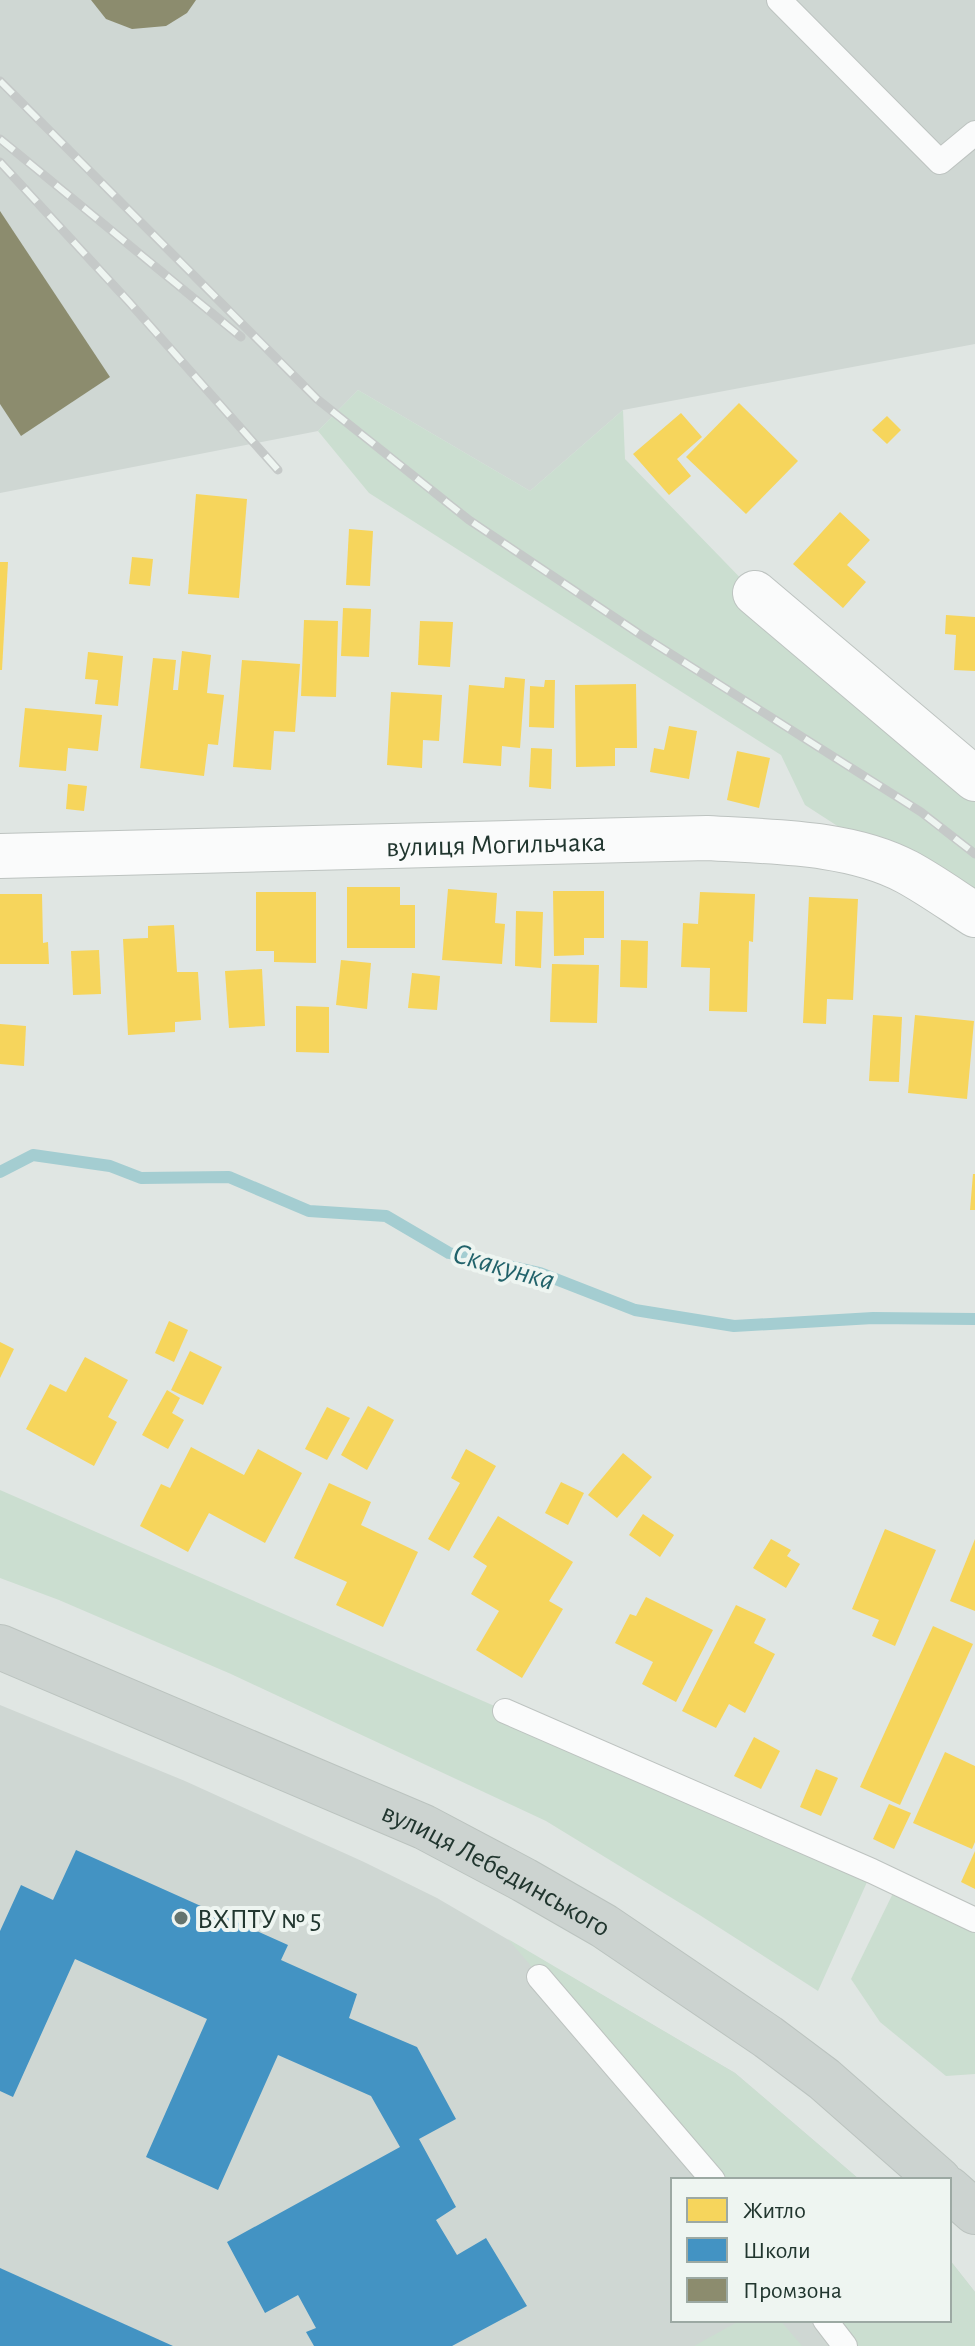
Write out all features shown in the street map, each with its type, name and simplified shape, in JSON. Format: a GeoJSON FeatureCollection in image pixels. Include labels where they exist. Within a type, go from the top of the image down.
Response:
{"type":"FeatureCollection","features":[{"type":"Feature","properties":{"kind":"main road","name":"вулиця Лебединського"},"geometry":{"type":"LineString","coordinates":[[0,1647],[424,1827],[524,1880],[604,1926],[768,2037],[846,2098],[937,2178]]}},
{"type":"Feature","properties":{"kind":"main road"},"geometry":{"type":"LineString","coordinates":[[951,2191],[975,2212]]}},
{"type":"Feature","properties":{"kind":"street"},"geometry":{"type":"LineString","coordinates":[[755,593],[975,779]]}},
{"type":"Feature","properties":{"kind":"street","name":"вулиця Могильчака"},"geometry":{"type":"LineString","coordinates":[[0,856],[707,838],[802,844],[853,853],[906,871],[975,915]]}},
{"type":"Feature","properties":{"kind":"lane"},"geometry":{"type":"LineString","coordinates":[[779,0],[940,162],[975,133]]}},
{"type":"Feature","properties":{"kind":"lane"},"geometry":{"type":"LineString","coordinates":[[505,1711],[872,1871],[975,1920]]}},
{"type":"Feature","properties":{"kind":"lane"},"geometry":{"type":"LineString","coordinates":[[539,1977],[711,2178]]}},
{"type":"Feature","properties":{"kind":"lane"},"geometry":{"type":"LineString","coordinates":[[827,2322],[845,2346]]}},
{"type":"Feature","properties":{"kind":"shaded area"},"geometry":{"type":"Polygon","coordinates":[[[0,0],[975,0],[975,344],[623,410],[530,491],[358,390],[318,431],[0,493],[0,0]]]}},
{"type":"Feature","properties":{"kind":"shaded area"},"geometry":{"type":"Polygon","coordinates":[[[0,1705],[185,1781],[437,1898],[735,2073],[858,2178],[671,2178],[671,2322],[951,2322],[951,2262],[975,2292],[975,2346],[0,2346],[0,1705]]]}},
{"type":"Feature","properties":{"kind":"green space"},"geometry":{"type":"Polygon","coordinates":[[[358,390],[530,491],[623,410],[625,459],[755,593],[975,779],[975,915],[805,805],[781,755],[369,493],[318,431],[358,390]]]}},
{"type":"Feature","properties":{"kind":"green space"},"geometry":{"type":"Polygon","coordinates":[[[0,1490],[872,1871],[818,1991],[546,1821],[231,1674],[0,1578],[0,1490]]]}},
{"type":"Feature","properties":{"kind":"green space"},"geometry":{"type":"Polygon","coordinates":[[[898,1883],[975,1920],[975,2074],[946,2076],[880,2022],[851,1979],[898,1883]]]}},
{"type":"Feature","properties":{"kind":"green space"},"geometry":{"type":"Polygon","coordinates":[[[508,1939],[735,2073],[858,2178],[712,2178],[508,1939]]]}},
{"type":"Feature","properties":{"kind":"green space"},"geometry":{"type":"Polygon","coordinates":[[[951,2262],[975,2292],[975,2346],[845,2346],[827,2322],[951,2322],[951,2262]]]}},
{"type":"Feature","properties":{"kind":"green space"},"geometry":{"type":"Polygon","coordinates":[[[737,2322],[782,2322],[802,2346],[694,2346],[737,2322]]]}},
{"type":"Feature","properties":{"kind":"building: Житло"},"geometry":{"type":"Polygon","coordinates":[[[739,403],[798,461],[746,514],[686,457],[739,403]]]}},
{"type":"Feature","properties":{"kind":"building: Житло"},"geometry":{"type":"Polygon","coordinates":[[[681,413],[702,437],[677,459],[691,476],[669,495],[633,454],[681,413]]]}},
{"type":"Feature","properties":{"kind":"building: Житло"},"geometry":{"type":"Polygon","coordinates":[[[887,416],[901,430],[887,444],[872,430],[887,416]]]}},
{"type":"Feature","properties":{"kind":"building: Житло"},"geometry":{"type":"Polygon","coordinates":[[[196,494],[247,499],[239,598],[188,594],[196,494]]]}},
{"type":"Feature","properties":{"kind":"building: Житло"},"geometry":{"type":"Polygon","coordinates":[[[840,512],[870,540],[847,565],[866,582],[843,608],[793,564],[840,512]]]}},
{"type":"Feature","properties":{"kind":"building: Житло"},"geometry":{"type":"Polygon","coordinates":[[[349,529],[373,531],[370,586],[346,585],[349,529]]]}},
{"type":"Feature","properties":{"kind":"building: Житло"},"geometry":{"type":"Polygon","coordinates":[[[132,557],[153,559],[150,586],[129,584],[132,557]]]}},
{"type":"Feature","properties":{"kind":"building: Житло"},"geometry":{"type":"Polygon","coordinates":[[[0,562],[8,562],[2,670],[0,670],[0,562]]]}},
{"type":"Feature","properties":{"kind":"building: Житло"},"geometry":{"type":"Polygon","coordinates":[[[343,608],[371,609],[369,657],[341,656],[343,608]]]}},
{"type":"Feature","properties":{"kind":"building: Житло"},"geometry":{"type":"Polygon","coordinates":[[[946,615],[975,617],[975,671],[954,670],[956,635],[945,634],[946,615]]]}},
{"type":"Feature","properties":{"kind":"building: Житло"},"geometry":{"type":"Polygon","coordinates":[[[304,620],[338,621],[336,697],[301,696],[304,620]]]}},
{"type":"Feature","properties":{"kind":"building: Житло"},"geometry":{"type":"Polygon","coordinates":[[[420,621],[453,622],[450,667],[418,665],[420,621]]]}},
{"type":"Feature","properties":{"kind":"building: Житло"},"geometry":{"type":"Polygon","coordinates":[[[182,651],[211,655],[207,693],[224,695],[218,745],[208,744],[204,776],[140,768],[153,658],[176,660],[173,690],[178,690],[182,651]]]}},
{"type":"Feature","properties":{"kind":"building: Житло"},"geometry":{"type":"Polygon","coordinates":[[[88,652],[123,656],[118,706],[95,704],[98,680],[85,679],[88,652]]]}},
{"type":"Feature","properties":{"kind":"building: Житло"},"geometry":{"type":"Polygon","coordinates":[[[242,660],[300,664],[295,732],[274,731],[271,770],[233,767],[242,660]]]}},
{"type":"Feature","properties":{"kind":"building: Житло"},"geometry":{"type":"Polygon","coordinates":[[[505,677],[525,679],[520,748],[502,746],[501,766],[463,763],[469,685],[504,688],[505,677]]]}},
{"type":"Feature","properties":{"kind":"building: Житло"},"geometry":{"type":"Polygon","coordinates":[[[545,680],[555,680],[554,728],[529,727],[530,686],[544,687],[545,680]]]}},
{"type":"Feature","properties":{"kind":"building: Житло"},"geometry":{"type":"Polygon","coordinates":[[[636,684],[637,748],[615,748],[615,766],[576,767],[575,685],[636,684]]]}},
{"type":"Feature","properties":{"kind":"building: Житло"},"geometry":{"type":"Polygon","coordinates":[[[391,692],[442,695],[439,741],[423,740],[422,768],[387,765],[391,692]]]}},
{"type":"Feature","properties":{"kind":"building: Житло"},"geometry":{"type":"Polygon","coordinates":[[[25,708],[102,715],[98,751],[68,748],[66,771],[19,767],[25,708]]]}},
{"type":"Feature","properties":{"kind":"building: Житло"},"geometry":{"type":"Polygon","coordinates":[[[669,726],[697,731],[689,779],[650,772],[654,748],[664,750],[669,726]]]}},
{"type":"Feature","properties":{"kind":"building: Житло"},"geometry":{"type":"Polygon","coordinates":[[[531,748],[552,749],[551,789],[529,787],[531,748]]]}},
{"type":"Feature","properties":{"kind":"building: Житло"},"geometry":{"type":"Polygon","coordinates":[[[737,751],[770,758],[759,808],[727,800],[737,751]]]}},
{"type":"Feature","properties":{"kind":"building: Житло"},"geometry":{"type":"Polygon","coordinates":[[[68,784],[87,786],[84,811],[66,809],[68,784]]]}},
{"type":"Feature","properties":{"kind":"building: Житло"},"geometry":{"type":"Polygon","coordinates":[[[347,887],[400,887],[400,905],[415,905],[415,948],[347,948],[347,887]]]}},
{"type":"Feature","properties":{"kind":"building: Житло"},"geometry":{"type":"Polygon","coordinates":[[[448,889],[497,893],[495,923],[505,924],[502,964],[442,960],[448,889]]]}},
{"type":"Feature","properties":{"kind":"building: Житло"},"geometry":{"type":"Polygon","coordinates":[[[553,891],[604,891],[604,938],[584,938],[584,955],[554,956],[553,891]]]}},
{"type":"Feature","properties":{"kind":"building: Житло"},"geometry":{"type":"Polygon","coordinates":[[[256,892],[316,892],[316,963],[274,962],[274,951],[256,951],[256,892]]]}},
{"type":"Feature","properties":{"kind":"building: Житло"},"geometry":{"type":"Polygon","coordinates":[[[700,892],[755,894],[753,942],[749,941],[747,1012],[709,1011],[710,968],[681,967],[683,923],[698,924],[700,892]]]}},
{"type":"Feature","properties":{"kind":"building: Житло"},"geometry":{"type":"Polygon","coordinates":[[[0,894],[42,894],[43,943],[48,942],[49,964],[0,964],[0,894]]]}},
{"type":"Feature","properties":{"kind":"building: Житло"},"geometry":{"type":"Polygon","coordinates":[[[809,897],[858,899],[853,1000],[827,999],[826,1024],[803,1023],[809,897]]]}},
{"type":"Feature","properties":{"kind":"building: Житло"},"geometry":{"type":"Polygon","coordinates":[[[516,911],[543,912],[541,968],[515,966],[516,911]]]}},
{"type":"Feature","properties":{"kind":"building: Житло"},"geometry":{"type":"Polygon","coordinates":[[[174,925],[177,972],[198,972],[201,1020],[175,1022],[175,1032],[128,1035],[123,939],[148,938],[148,926],[174,925]]]}},
{"type":"Feature","properties":{"kind":"building: Житло"},"geometry":{"type":"Polygon","coordinates":[[[621,940],[648,941],[647,988],[620,987],[621,940]]]}},
{"type":"Feature","properties":{"kind":"building: Житло"},"geometry":{"type":"Polygon","coordinates":[[[99,950],[101,994],[73,995],[71,951],[99,950]]]}},
{"type":"Feature","properties":{"kind":"building: Житло"},"geometry":{"type":"Polygon","coordinates":[[[341,960],[371,963],[367,1009],[336,1005],[341,960]]]}},
{"type":"Feature","properties":{"kind":"building: Житло"},"geometry":{"type":"Polygon","coordinates":[[[552,964],[599,965],[597,1023],[550,1022],[552,964]]]}},
{"type":"Feature","properties":{"kind":"building: Житло"},"geometry":{"type":"Polygon","coordinates":[[[262,969],[265,1026],[229,1028],[225,971],[262,969]]]}},
{"type":"Feature","properties":{"kind":"building: Житло"},"geometry":{"type":"Polygon","coordinates":[[[412,973],[440,976],[437,1010],[408,1008],[412,973]]]}},
{"type":"Feature","properties":{"kind":"building: Житло"},"geometry":{"type":"Polygon","coordinates":[[[296,1006],[329,1007],[329,1053],[296,1052],[296,1006]]]}},
{"type":"Feature","properties":{"kind":"building: Житло"},"geometry":{"type":"Polygon","coordinates":[[[873,1015],[902,1017],[899,1082],[869,1081],[873,1015]]]}},
{"type":"Feature","properties":{"kind":"building: Житло"},"geometry":{"type":"Polygon","coordinates":[[[915,1015],[974,1021],[967,1099],[908,1093],[915,1015]]]}},
{"type":"Feature","properties":{"kind":"building: Житло"},"geometry":{"type":"Polygon","coordinates":[[[0,1024],[26,1026],[24,1066],[0,1064],[0,1024]]]}},
{"type":"Feature","properties":{"kind":"building: Житло"},"geometry":{"type":"Polygon","coordinates":[[[973,1174],[975,1210],[970,1210],[973,1174]]]}},
{"type":"Feature","properties":{"kind":"building: Житло"},"geometry":{"type":"Polygon","coordinates":[[[169,1321],[188,1330],[174,1362],[155,1353],[169,1321]]]}},
{"type":"Feature","properties":{"kind":"building: Житло"},"geometry":{"type":"Polygon","coordinates":[[[0,1342],[14,1349],[0,1378],[0,1342]]]}},
{"type":"Feature","properties":{"kind":"building: Житло"},"geometry":{"type":"Polygon","coordinates":[[[190,1351],[222,1367],[203,1405],[171,1390],[190,1351]]]}},
{"type":"Feature","properties":{"kind":"building: Житло"},"geometry":{"type":"Polygon","coordinates":[[[85,1357],[128,1380],[108,1417],[117,1422],[94,1466],[26,1429],[50,1384],[66,1392],[85,1357]]]}},
{"type":"Feature","properties":{"kind":"building: Житло"},"geometry":{"type":"Polygon","coordinates":[[[167,1390],[180,1398],[172,1413],[184,1420],[168,1449],[142,1435],[167,1390]]]}},
{"type":"Feature","properties":{"kind":"building: Житло"},"geometry":{"type":"Polygon","coordinates":[[[368,1406],[394,1420],[367,1470],[341,1455],[368,1406]]]}},
{"type":"Feature","properties":{"kind":"building: Житло"},"geometry":{"type":"Polygon","coordinates":[[[327,1407],[350,1418],[327,1460],[305,1449],[327,1407]]]}},
{"type":"Feature","properties":{"kind":"building: Житло"},"geometry":{"type":"Polygon","coordinates":[[[191,1447],[244,1475],[258,1449],[302,1473],[265,1543],[209,1513],[188,1552],[140,1526],[161,1484],[170,1488],[191,1447]]]}},
{"type":"Feature","properties":{"kind":"building: Житло"},"geometry":{"type":"Polygon","coordinates":[[[466,1449],[496,1466],[449,1551],[428,1539],[460,1483],[451,1478],[466,1449]]]}},
{"type":"Feature","properties":{"kind":"building: Житло"},"geometry":{"type":"Polygon","coordinates":[[[623,1453],[652,1477],[617,1518],[588,1495],[623,1453]]]}},
{"type":"Feature","properties":{"kind":"building: Житло"},"geometry":{"type":"Polygon","coordinates":[[[561,1482],[584,1493],[568,1525],[545,1513],[561,1482]]]}},
{"type":"Feature","properties":{"kind":"building: Житло"},"geometry":{"type":"Polygon","coordinates":[[[329,1483],[371,1502],[361,1525],[418,1552],[383,1627],[336,1605],[347,1582],[294,1558],[329,1483]]]}},
{"type":"Feature","properties":{"kind":"building: Житло"},"geometry":{"type":"Polygon","coordinates":[[[643,1514],[674,1535],[660,1557],[629,1535],[643,1514]]]}},
{"type":"Feature","properties":{"kind":"building: Житло"},"geometry":{"type":"Polygon","coordinates":[[[498,1516],[573,1562],[549,1601],[563,1609],[522,1678],[476,1650],[499,1611],[471,1594],[487,1566],[473,1557],[498,1516]]]}},
{"type":"Feature","properties":{"kind":"building: Житло"},"geometry":{"type":"Polygon","coordinates":[[[885,1529],[936,1550],[895,1646],[872,1636],[879,1620],[852,1609],[885,1529]]]}},
{"type":"Feature","properties":{"kind":"building: Житло"},"geometry":{"type":"Polygon","coordinates":[[[771,1539],[791,1550],[787,1556],[800,1564],[786,1588],[753,1568],[771,1539]]]}},
{"type":"Feature","properties":{"kind":"building: Житло"},"geometry":{"type":"Polygon","coordinates":[[[975,1539],[975,1611],[950,1601],[975,1539]]]}},
{"type":"Feature","properties":{"kind":"building: Житло"},"geometry":{"type":"Polygon","coordinates":[[[646,1597],[713,1630],[676,1702],[642,1684],[653,1662],[615,1643],[630,1614],[636,1616],[646,1597]]]}},
{"type":"Feature","properties":{"kind":"building: Житло"},"geometry":{"type":"Polygon","coordinates":[[[736,1605],[766,1619],[754,1643],[775,1654],[745,1713],[729,1704],[716,1728],[682,1711],[736,1605]]]}},
{"type":"Feature","properties":{"kind":"building: Житло"},"geometry":{"type":"Polygon","coordinates":[[[933,1626],[973,1644],[900,1805],[860,1787],[933,1626]]]}},
{"type":"Feature","properties":{"kind":"building: Житло"},"geometry":{"type":"Polygon","coordinates":[[[754,1737],[780,1751],[761,1789],[734,1776],[754,1737]]]}},
{"type":"Feature","properties":{"kind":"building: Житло"},"geometry":{"type":"Polygon","coordinates":[[[945,1752],[975,1766],[975,1842],[972,1849],[913,1823],[945,1752]]]}},
{"type":"Feature","properties":{"kind":"building: Житло"},"geometry":{"type":"Polygon","coordinates":[[[816,1769],[838,1778],[821,1816],[800,1807],[816,1769]]]}},
{"type":"Feature","properties":{"kind":"building: Житло"},"geometry":{"type":"Polygon","coordinates":[[[889,1804],[911,1813],[894,1849],[873,1839],[889,1804]]]}},
{"type":"Feature","properties":{"kind":"building: Житло"},"geometry":{"type":"Polygon","coordinates":[[[975,1851],[975,1889],[961,1882],[975,1851]]]}},
{"type":"Feature","properties":{"kind":"building: Школи"},"geometry":{"type":"Polygon","coordinates":[[[76,1850],[288,1945],[281,1960],[357,1994],[349,2018],[417,2047],[456,2119],[419,2139],[456,2207],[436,2220],[457,2255],[486,2238],[527,2306],[452,2346],[314,2346],[306,2332],[316,2328],[298,2295],[265,2313],[227,2242],[400,2147],[371,2096],[278,2055],[218,2190],[146,2157],[207,2019],[75,1959],[13,2097],[0,2091],[0,1931],[21,1885],[53,1900],[76,1850]]]}},
{"type":"Feature","properties":{"kind":"building: Школи"},"geometry":{"type":"Polygon","coordinates":[[[0,2268],[173,2346],[0,2346],[0,2268]]]}},
{"type":"Feature","properties":{"kind":"building: Промзона"},"geometry":{"type":"Polygon","coordinates":[[[91,0],[196,0],[187,13],[166,26],[132,29],[106,19],[91,0]]]}},
{"type":"Feature","properties":{"kind":"building: Промзона"},"geometry":{"type":"Polygon","coordinates":[[[0,211],[110,377],[21,436],[0,404],[0,211]]]}},
{"type":"Feature","properties":{"kind":"waterway","name":"Скакунка"},"geometry":{"type":"LineString","coordinates":[[0,1172],[33,1155],[110,1166],[141,1178],[229,1177],[309,1211],[386,1216],[449,1253],[540,1273],[635,1310],[734,1326],[873,1318],[975,1319]]}},
{"type":"Feature","properties":{"kind":"railway"},"geometry":{"type":"LineString","coordinates":[[0,81],[317,399],[469,520],[641,635],[921,812],[975,854]]}},
{"type":"Feature","properties":{"kind":"railway"},"geometry":{"type":"LineString","coordinates":[[0,139],[241,337]]}},
{"type":"Feature","properties":{"kind":"railway"},"geometry":{"type":"LineString","coordinates":[[0,162],[278,470]]}},
{"type":"Feature","properties":{"kind":"place","name":"ВХПТУ № 5"},"geometry":{"type":"Point","coordinates":[181,1918]}}]}
